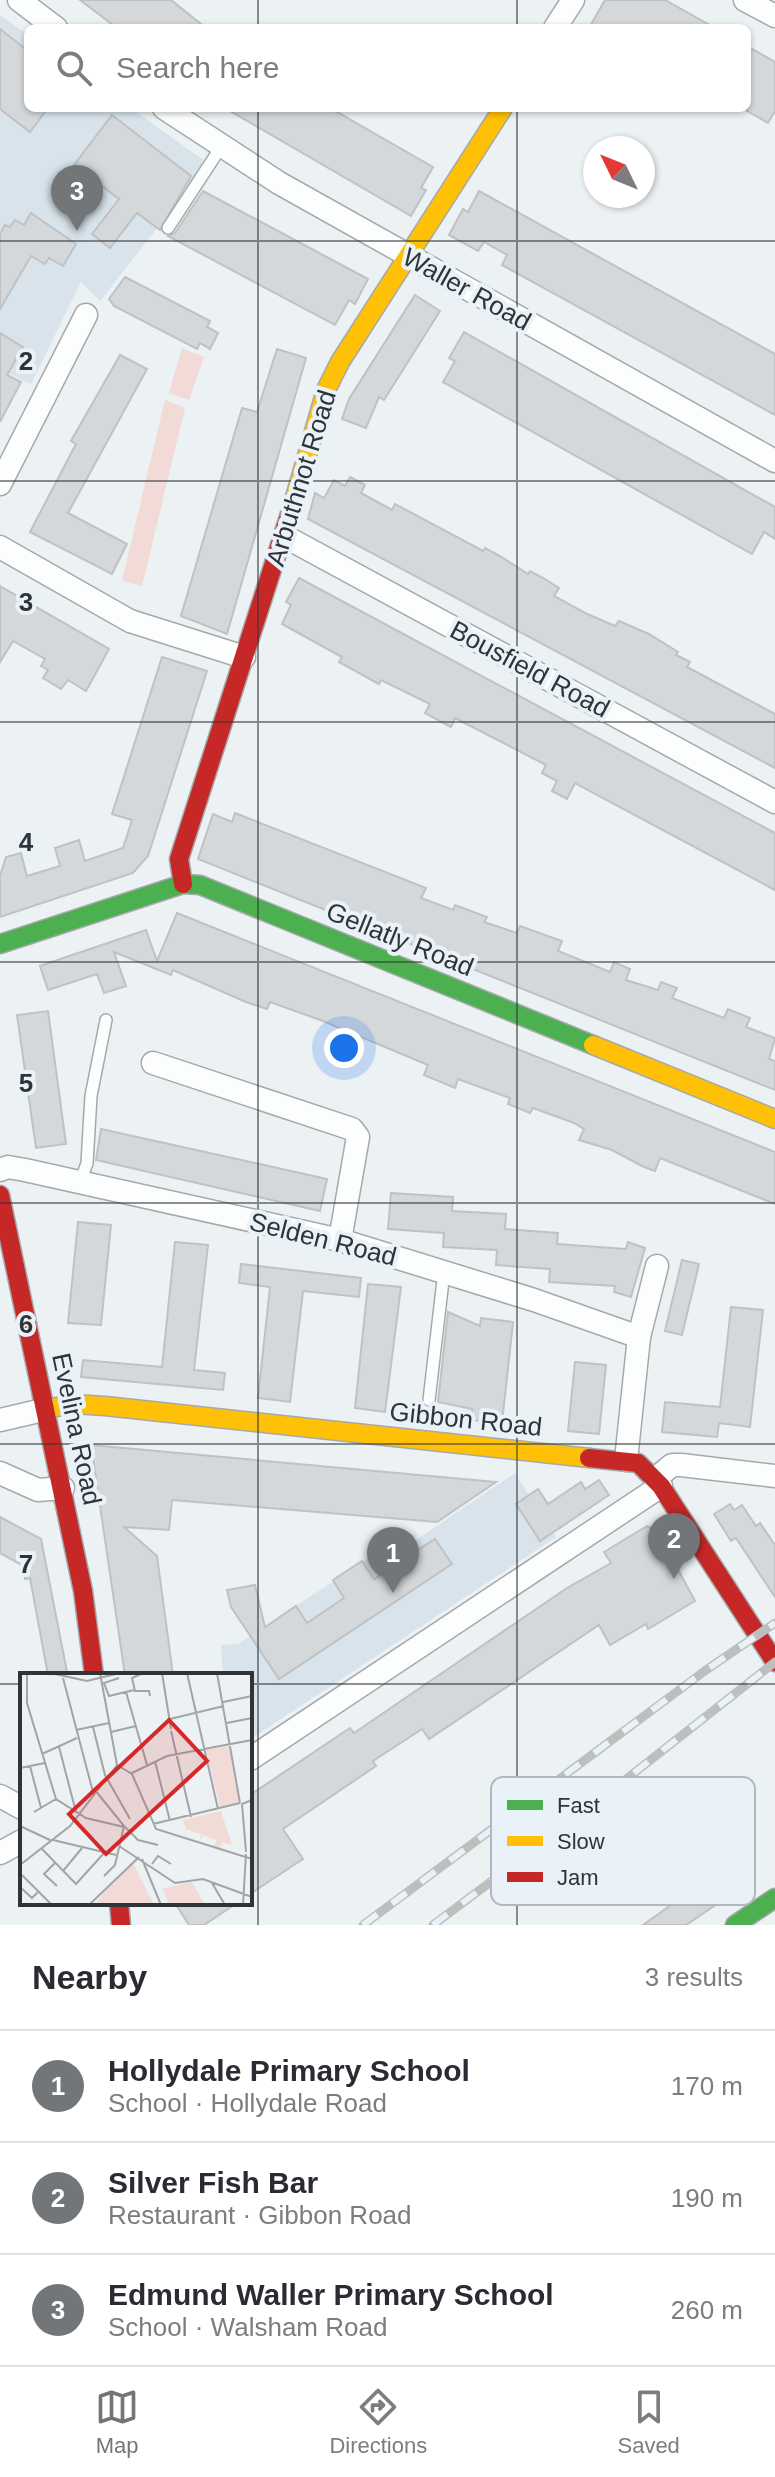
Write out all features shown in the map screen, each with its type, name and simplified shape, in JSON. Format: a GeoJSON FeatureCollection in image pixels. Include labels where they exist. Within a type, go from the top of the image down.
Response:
{"type":"FeatureCollection","features":[{"type":"Feature","properties":{"kind":"street"},"geometry":{"type":"LineString","coordinates":[[19,0],[51,24]]}},
{"type":"Feature","properties":{"kind":"street"},"geometry":{"type":"LineString","coordinates":[[558,24],[573,0]]}},
{"type":"Feature","properties":{"kind":"street"},"geometry":{"type":"LineString","coordinates":[[745,0],[775,16]]}},
{"type":"Feature","properties":{"kind":"street","name":"Waller Road"},"geometry":{"type":"LineString","coordinates":[[170,112],[221,147],[407,257],[775,461]]}},
{"type":"Feature","properties":{"kind":"street","name":"Arbuthnot Road"},"geometry":{"type":"LineString","coordinates":[[183,884],[179,859],[284,536],[326,390],[340,362],[500,112]]}},
{"type":"Feature","properties":{"kind":"street"},"geometry":{"type":"LineString","coordinates":[[0,484],[86,315]]}},
{"type":"Feature","properties":{"kind":"street","name":"Bousfield Road"},"geometry":{"type":"LineString","coordinates":[[284,536],[775,802]]}},
{"type":"Feature","properties":{"kind":"street"},"geometry":{"type":"LineString","coordinates":[[0,547],[130,621],[244,657]]}},
{"type":"Feature","properties":{"kind":"street"},"geometry":{"type":"LineString","coordinates":[[0,944],[183,884]]}},
{"type":"Feature","properties":{"kind":"street","name":"Gellatly Road"},"geometry":{"type":"LineString","coordinates":[[183,884],[200,885],[775,1119]]}},
{"type":"Feature","properties":{"kind":"street"},"geometry":{"type":"LineString","coordinates":[[153,1063],[352,1129],[358,1137],[340,1240]]}},
{"type":"Feature","properties":{"kind":"street","name":"Selden Road"},"geometry":{"type":"LineString","coordinates":[[0,1170],[8,1167],[340,1240],[639,1337]]}},
{"type":"Feature","properties":{"kind":"street","name":"Evelina Road"},"geometry":{"type":"LineString","coordinates":[[0,1195],[63,1488],[83,1591],[94,1673]]}},
{"type":"Feature","properties":{"kind":"street"},"geometry":{"type":"LineString","coordinates":[[626,1460],[639,1337],[657,1266]]}},
{"type":"Feature","properties":{"kind":"street","name":"Gibbon Road"},"geometry":{"type":"LineString","coordinates":[[47,1409],[72,1404],[105,1406],[638,1463],[658,1483],[775,1662]]}},
{"type":"Feature","properties":{"kind":"street"},"geometry":{"type":"LineString","coordinates":[[0,1420],[47,1409]]}},
{"type":"Feature","properties":{"kind":"street"},"geometry":{"type":"LineString","coordinates":[[252,1758],[517,1585],[658,1483],[672,1465],[775,1476]]}},
{"type":"Feature","properties":{"kind":"street"},"geometry":{"type":"LineString","coordinates":[[0,1473],[38,1490],[63,1488]]}},
{"type":"Feature","properties":{"kind":"street"},"geometry":{"type":"LineString","coordinates":[[0,1796],[20,1807]]}},
{"type":"Feature","properties":{"kind":"street"},"geometry":{"type":"LineString","coordinates":[[0,1853],[20,1842]]}},
{"type":"Feature","properties":{"kind":"street"},"geometry":{"type":"LineString","coordinates":[[739,1924],[775,1898]]}},
{"type":"Feature","properties":{"kind":"street"},"geometry":{"type":"LineString","coordinates":[[119,1905],[121,1925]]}},
{"type":"Feature","properties":{"kind":"lane"},"geometry":{"type":"LineString","coordinates":[[168,228],[221,147]]}},
{"type":"Feature","properties":{"kind":"lane"},"geometry":{"type":"LineString","coordinates":[[80,1184],[87,1163],[91,1096],[106,1020]]}},
{"type":"Feature","properties":{"kind":"lane"},"geometry":{"type":"LineString","coordinates":[[429,1400],[444,1272]]}},
{"type":"Feature","properties":{"kind":"shaded area"},"geometry":{"type":"Polygon","coordinates":[[[0,15],[24,32],[24,112],[137,112],[203,160],[194,181],[100,301],[81,282],[31,384],[0,369],[0,15]]]}},
{"type":"Feature","properties":{"kind":"shaded area"},"geometry":{"type":"Polygon","coordinates":[[[182,348],[204,357],[189,400],[169,393],[182,348]]]}},
{"type":"Feature","properties":{"kind":"shaded area"},"geometry":{"type":"Polygon","coordinates":[[[165,400],[185,408],[142,586],[122,581],[165,400]]]}},
{"type":"Feature","properties":{"kind":"shaded area"},"geometry":{"type":"Polygon","coordinates":[[[515,1473],[556,1537],[252,1738],[252,1673],[223,1673],[221,1645],[238,1644],[367,1559],[385,1561],[515,1473]]]}},
{"type":"Feature","properties":{"kind":"building"},"geometry":{"type":"Polygon","coordinates":[[[80,0],[171,0],[201,24],[112,24],[80,0]]]}},
{"type":"Feature","properties":{"kind":"building"},"geometry":{"type":"Polygon","coordinates":[[[605,0],[665,0],[708,24],[591,24],[605,0]]]}},
{"type":"Feature","properties":{"kind":"building"},"geometry":{"type":"Polygon","coordinates":[[[0,29],[24,48],[24,112],[45,112],[30,132],[0,109],[0,29]]]}},
{"type":"Feature","properties":{"kind":"building"},"geometry":{"type":"Polygon","coordinates":[[[751,48],[775,62],[775,111],[768,123],[749,112],[751,48]]]}},
{"type":"Feature","properties":{"kind":"building"},"geometry":{"type":"Polygon","coordinates":[[[232,112],[337,112],[433,167],[421,188],[426,190],[411,216],[232,112]]]}},
{"type":"Feature","properties":{"kind":"building"},"geometry":{"type":"Polygon","coordinates":[[[112,115],[191,176],[160,230],[137,213],[110,248],[92,234],[119,199],[74,165],[112,115]]]}},
{"type":"Feature","properties":{"kind":"building"},"geometry":{"type":"Polygon","coordinates":[[[203,191],[368,279],[355,304],[349,300],[335,325],[168,236],[175,233],[203,191]]]}},
{"type":"Feature","properties":{"kind":"building"},"geometry":{"type":"Polygon","coordinates":[[[479,191],[775,354],[775,415],[502,265],[507,255],[484,242],[478,251],[449,235],[463,209],[468,212],[479,191]]]}},
{"type":"Feature","properties":{"kind":"building"},"geometry":{"type":"Polygon","coordinates":[[[31,213],[76,244],[63,266],[49,258],[45,264],[31,256],[0,309],[0,234],[5,225],[10,227],[15,220],[24,225],[31,213]]]}},
{"type":"Feature","properties":{"kind":"building"},"geometry":{"type":"Polygon","coordinates":[[[125,277],[210,321],[207,327],[218,333],[210,349],[200,343],[197,349],[114,306],[109,299],[125,277]]]}},
{"type":"Feature","properties":{"kind":"building"},"geometry":{"type":"Polygon","coordinates":[[[415,295],[440,311],[384,400],[379,397],[366,428],[342,419],[349,399],[415,295]]]}},
{"type":"Feature","properties":{"kind":"building"},"geometry":{"type":"Polygon","coordinates":[[[464,332],[775,507],[775,539],[764,532],[752,554],[443,382],[455,361],[449,358],[464,332]]]}},
{"type":"Feature","properties":{"kind":"building"},"geometry":{"type":"Polygon","coordinates":[[[0,333],[23,347],[7,375],[21,382],[0,422],[0,333]]]}},
{"type":"Feature","properties":{"kind":"building"},"geometry":{"type":"Polygon","coordinates":[[[277,349],[306,358],[227,634],[181,616],[242,408],[257,412],[277,349]]]}},
{"type":"Feature","properties":{"kind":"building"},"geometry":{"type":"Polygon","coordinates":[[[120,355],[147,369],[68,513],[127,544],[112,574],[30,532],[76,444],[71,441],[120,355]]]}},
{"type":"Feature","properties":{"kind":"building"},"geometry":{"type":"Polygon","coordinates":[[[350,477],[365,485],[361,493],[392,510],[395,504],[483,551],[485,548],[528,574],[530,571],[545,579],[559,588],[554,596],[585,613],[615,626],[619,621],[649,634],[690,662],[687,667],[775,714],[775,768],[308,519],[315,493],[324,498],[334,480],[345,486],[350,477]]]}},
{"type":"Feature","properties":{"kind":"building"},"geometry":{"type":"Polygon","coordinates":[[[299,578],[775,833],[775,890],[575,783],[567,799],[552,791],[557,781],[542,773],[546,765],[455,718],[451,727],[425,713],[430,704],[381,680],[379,684],[339,662],[342,657],[282,624],[291,605],[286,602],[299,578]]]}},
{"type":"Feature","properties":{"kind":"building"},"geometry":{"type":"Polygon","coordinates":[[[0,586],[109,649],[86,691],[68,680],[61,689],[43,678],[48,670],[41,666],[45,659],[13,641],[0,662],[0,586]]]}},
{"type":"Feature","properties":{"kind":"building"},"geometry":{"type":"Polygon","coordinates":[[[162,657],[207,671],[148,856],[133,873],[0,917],[0,876],[6,857],[21,853],[27,876],[60,866],[55,848],[79,840],[85,861],[123,848],[132,820],[112,814],[162,657]]]}},
{"type":"Feature","properties":{"kind":"building"},"geometry":{"type":"Polygon","coordinates":[[[235,813],[426,888],[421,898],[453,910],[455,905],[487,917],[484,922],[517,933],[520,926],[562,941],[558,951],[610,972],[614,962],[630,969],[626,980],[658,990],[661,982],[677,988],[672,998],[724,1018],[728,1009],[750,1018],[746,1027],[775,1038],[769,1059],[775,1061],[775,1090],[198,859],[213,814],[232,822],[235,813]]]}},
{"type":"Feature","properties":{"kind":"building"},"geometry":{"type":"Polygon","coordinates":[[[177,913],[775,1152],[775,1204],[660,1158],[655,1171],[644,1167],[612,1150],[579,1140],[584,1129],[574,1123],[533,1108],[530,1113],[508,1104],[510,1098],[458,1079],[455,1088],[424,1075],[428,1065],[323,1021],[270,1002],[267,1009],[173,970],[171,975],[114,952],[126,986],[104,993],[97,974],[48,990],[40,966],[146,930],[157,961],[177,913]]]}},
{"type":"Feature","properties":{"kind":"building"},"geometry":{"type":"Polygon","coordinates":[[[48,1011],[66,1144],[36,1148],[17,1015],[48,1011]]]}},
{"type":"Feature","properties":{"kind":"building"},"geometry":{"type":"Polygon","coordinates":[[[101,1129],[327,1179],[320,1211],[96,1160],[101,1129]]]}},
{"type":"Feature","properties":{"kind":"building"},"geometry":{"type":"Polygon","coordinates":[[[391,1193],[453,1197],[452,1211],[506,1214],[505,1229],[558,1233],[557,1244],[626,1249],[628,1242],[645,1248],[631,1297],[614,1292],[615,1286],[549,1282],[550,1269],[496,1265],[497,1250],[443,1247],[444,1233],[388,1229],[391,1193]]]}},
{"type":"Feature","properties":{"kind":"building"},"geometry":{"type":"Polygon","coordinates":[[[78,1222],[111,1225],[101,1325],[68,1323],[78,1222]]]}},
{"type":"Feature","properties":{"kind":"building"},"geometry":{"type":"Polygon","coordinates":[[[175,1242],[208,1245],[194,1370],[225,1373],[223,1390],[81,1377],[83,1360],[162,1367],[175,1242]]]}},
{"type":"Feature","properties":{"kind":"building"},"geometry":{"type":"Polygon","coordinates":[[[682,1260],[699,1264],[682,1335],[665,1331],[682,1260]]]}},
{"type":"Feature","properties":{"kind":"building"},"geometry":{"type":"Polygon","coordinates":[[[241,1264],[361,1278],[359,1297],[303,1291],[290,1402],[258,1398],[270,1287],[239,1283],[241,1264]]]}},
{"type":"Feature","properties":{"kind":"building"},"geometry":{"type":"Polygon","coordinates":[[[368,1284],[401,1287],[385,1412],[355,1408],[368,1284]]]}},
{"type":"Feature","properties":{"kind":"building"},"geometry":{"type":"Polygon","coordinates":[[[731,1307],[763,1310],[750,1427],[719,1423],[717,1437],[662,1432],[665,1402],[720,1407],[731,1307]]]}},
{"type":"Feature","properties":{"kind":"building"},"geometry":{"type":"Polygon","coordinates":[[[448,1312],[480,1326],[481,1318],[513,1322],[502,1423],[471,1420],[472,1409],[438,1402],[448,1312]]]}},
{"type":"Feature","properties":{"kind":"building"},"geometry":{"type":"Polygon","coordinates":[[[575,1362],[606,1365],[599,1434],[568,1431],[575,1362]]]}},
{"type":"Feature","properties":{"kind":"building"},"geometry":{"type":"Polygon","coordinates":[[[91,1445],[496,1482],[437,1522],[172,1500],[169,1530],[124,1527],[157,1556],[173,1673],[125,1673],[91,1445]]]}},
{"type":"Feature","properties":{"kind":"building"},"geometry":{"type":"Polygon","coordinates":[[[599,1480],[609,1495],[540,1541],[516,1504],[538,1489],[548,1504],[581,1482],[585,1489],[599,1480]]]}},
{"type":"Feature","properties":{"kind":"building"},"geometry":{"type":"Polygon","coordinates":[[[730,1504],[734,1510],[742,1505],[756,1526],[760,1523],[775,1545],[775,1597],[736,1538],[731,1541],[714,1514],[730,1504]]]}},
{"type":"Feature","properties":{"kind":"building"},"geometry":{"type":"Polygon","coordinates":[[[0,1517],[41,1539],[67,1672],[48,1673],[30,1578],[25,1579],[22,1565],[0,1553],[0,1517]]]}},
{"type":"Feature","properties":{"kind":"building"},"geometry":{"type":"Polygon","coordinates":[[[647,1526],[656,1529],[695,1601],[648,1629],[646,1624],[610,1645],[599,1625],[429,1739],[422,1729],[373,1761],[376,1766],[283,1829],[303,1859],[252,1893],[252,1794],[350,1728],[354,1733],[567,1588],[611,1563],[604,1552],[647,1526]]]}},
{"type":"Feature","properties":{"kind":"building"},"geometry":{"type":"Polygon","coordinates":[[[435,1539],[452,1564],[279,1679],[231,1607],[227,1590],[255,1585],[265,1627],[296,1606],[307,1623],[344,1598],[333,1580],[362,1561],[374,1579],[435,1539]]]}},
{"type":"Feature","properties":{"kind":"building"},"geometry":{"type":"Polygon","coordinates":[[[176,1905],[234,1905],[204,1925],[189,1925],[176,1905]]]}},
{"type":"Feature","properties":{"kind":"building"},"geometry":{"type":"Polygon","coordinates":[[[671,1905],[716,1905],[686,1925],[643,1925],[671,1905]]]}},
{"type":"Feature","properties":{"kind":"railway"},"geometry":{"type":"LineString","coordinates":[[562,1777],[775,1623]]}},
{"type":"Feature","properties":{"kind":"railway"},"geometry":{"type":"LineString","coordinates":[[629,1777],[775,1662]]}},
{"type":"Feature","properties":{"kind":"railway"},"geometry":{"type":"LineString","coordinates":[[363,1925],[491,1830]]}},
{"type":"Feature","properties":{"kind":"railway"},"geometry":{"type":"LineString","coordinates":[[433,1925],[491,1882]]}},
{"type":"Feature","properties":{"kind":"traffic: fast"},"geometry":{"type":"LineString","coordinates":[[0,944],[183,884],[200,885],[593,1045]]}},
{"type":"Feature","properties":{"kind":"traffic: fast"},"geometry":{"type":"LineString","coordinates":[[735,1925],[775,1898]]}},
{"type":"Feature","properties":{"kind":"traffic: slow"},"geometry":{"type":"LineString","coordinates":[[294,501],[326,390],[340,362],[500,112]]}},
{"type":"Feature","properties":{"kind":"traffic: slow"},"geometry":{"type":"LineString","coordinates":[[593,1045],[775,1119]]}},
{"type":"Feature","properties":{"kind":"traffic: slow"},"geometry":{"type":"LineString","coordinates":[[47,1409],[72,1404],[105,1406],[589,1458]]}},
{"type":"Feature","properties":{"kind":"traffic: jam"},"geometry":{"type":"LineString","coordinates":[[183,884],[179,859],[294,501]]}},
{"type":"Feature","properties":{"kind":"traffic: jam"},"geometry":{"type":"LineString","coordinates":[[0,1195],[83,1591],[94,1673]]}},
{"type":"Feature","properties":{"kind":"traffic: jam"},"geometry":{"type":"LineString","coordinates":[[589,1458],[638,1463],[661,1486],[775,1662]]}},
{"type":"Feature","properties":{"kind":"traffic: jam"},"geometry":{"type":"LineString","coordinates":[[119,1905],[121,1925]]}},
{"type":"Feature","properties":{"kind":"place","name":"Edmund Waller Primary School"},"geometry":{"type":"Point","coordinates":[77,231]}},
{"type":"Feature","properties":{"kind":"place","name":"Silver Fish Bar"},"geometry":{"type":"Point","coordinates":[674,1579]}},
{"type":"Feature","properties":{"kind":"place","name":"Hollydale Primary School"},"geometry":{"type":"Point","coordinates":[393,1593]}}]}
